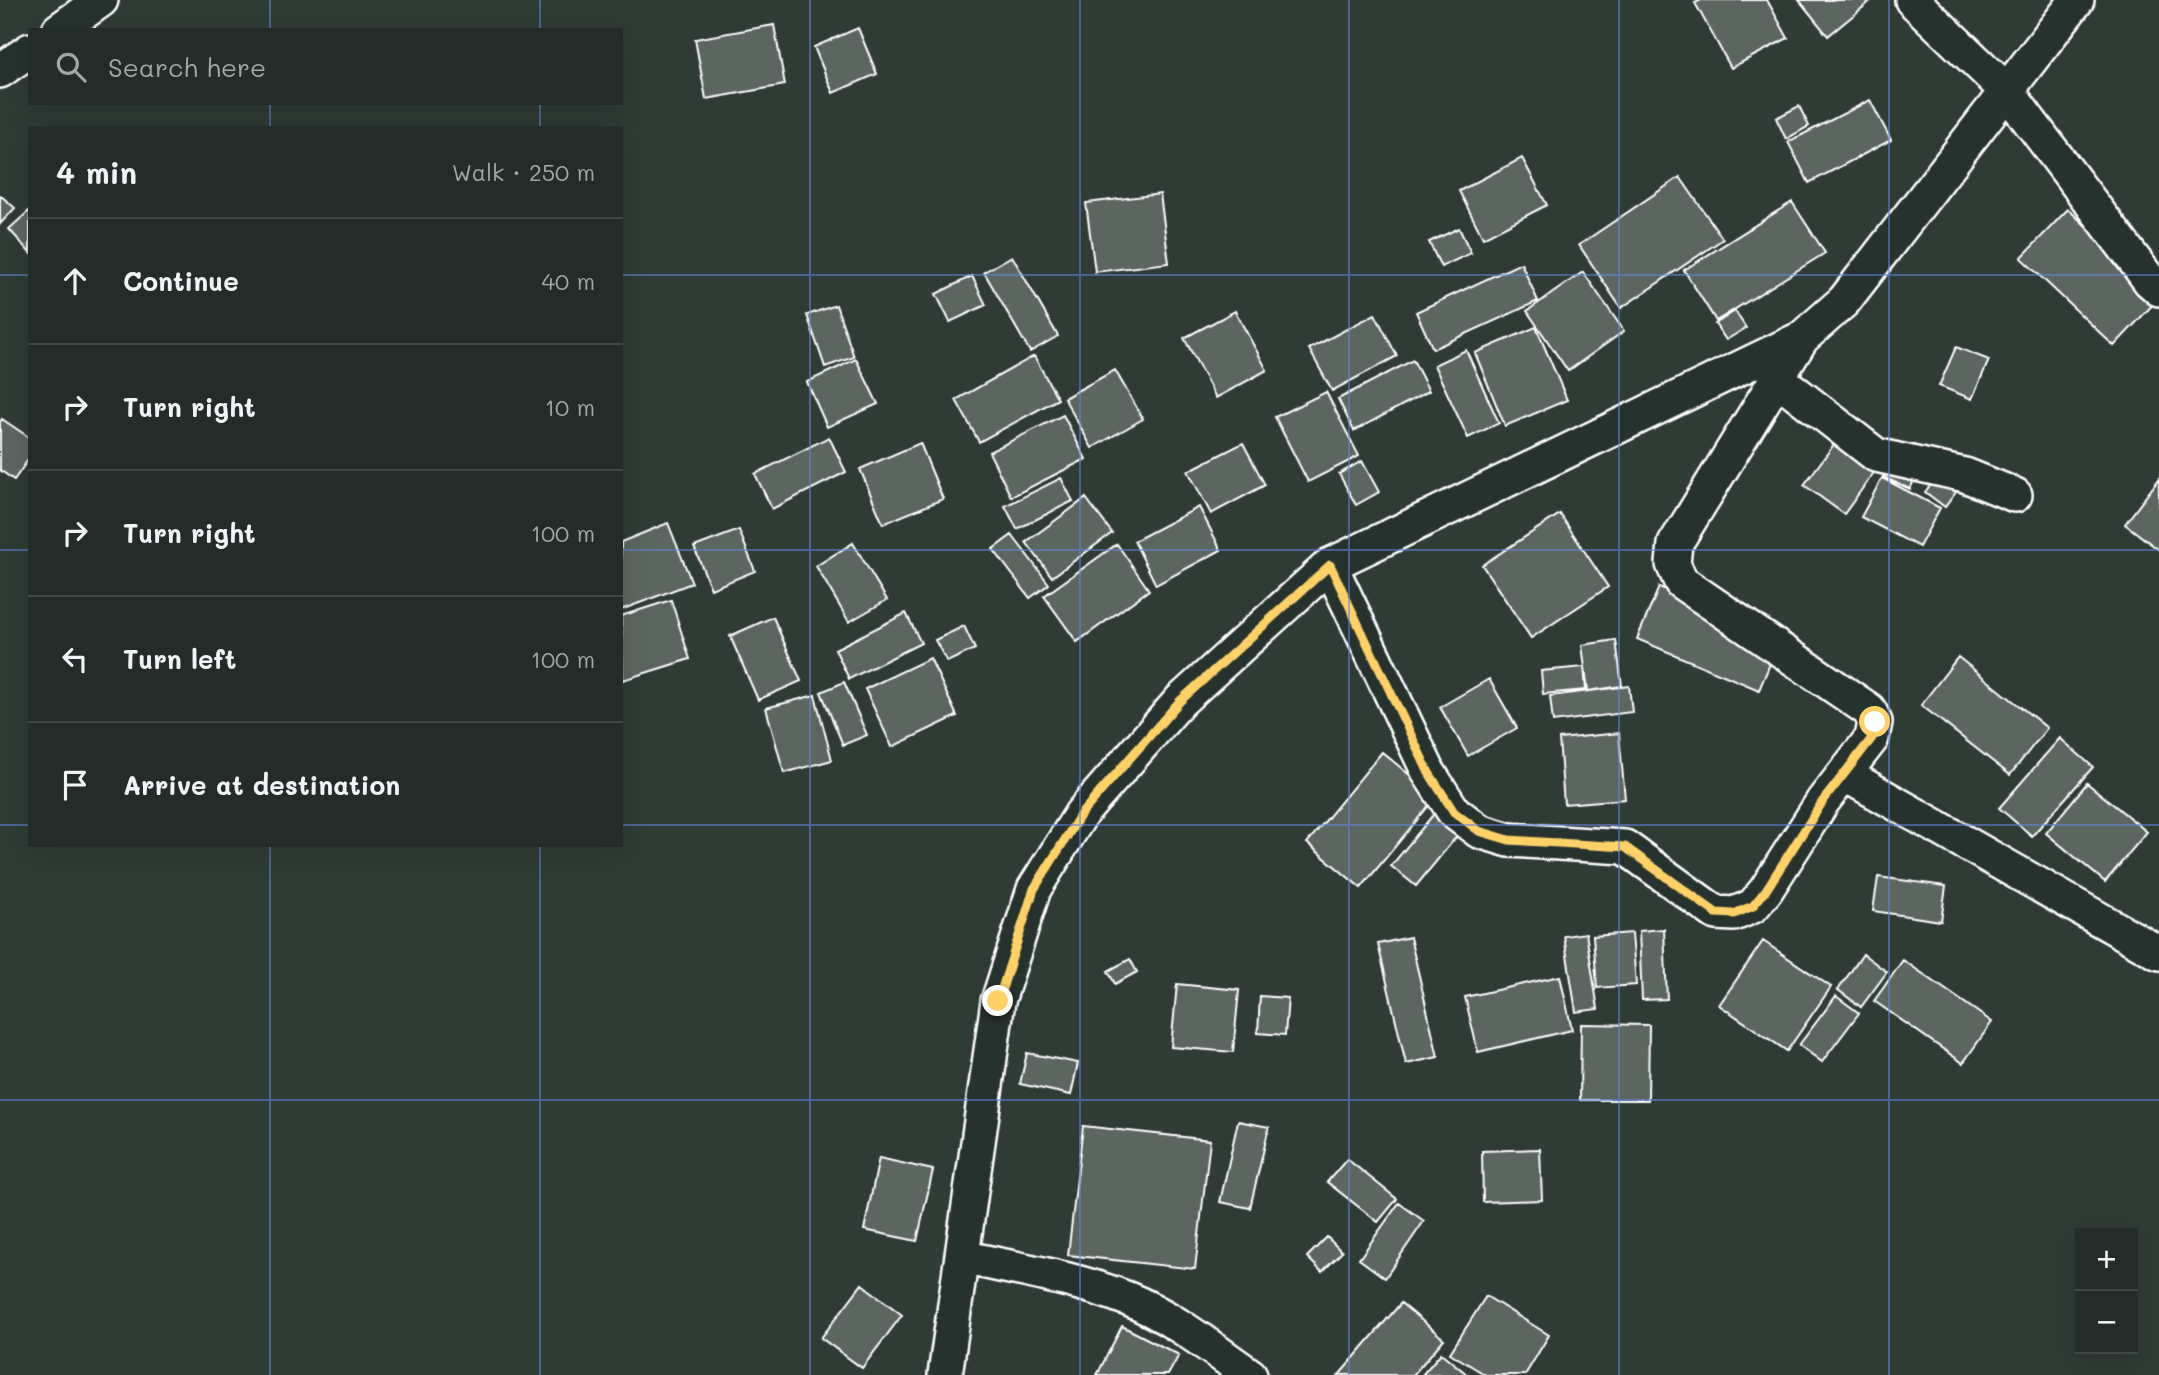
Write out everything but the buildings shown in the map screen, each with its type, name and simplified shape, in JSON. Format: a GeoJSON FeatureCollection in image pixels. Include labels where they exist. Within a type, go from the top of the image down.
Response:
{"type":"FeatureCollection","features":[{"type":"Feature","properties":{"kind":"street"},"geometry":{"type":"LineString","coordinates":[[62,28],[102,0]]}},
{"type":"Feature","properties":{"kind":"street"},"geometry":{"type":"LineString","coordinates":[[1912,0],[2007,91],[2150,281],[2159,289]]}},
{"type":"Feature","properties":{"kind":"street"},"geometry":{"type":"LineString","coordinates":[[946,1375],[998,1001],[1034,889],[1081,814],[1180,701],[1330,565],[1802,338],[1844,301],[2077,0]]}},
{"type":"Feature","properties":{"kind":"street"},"geometry":{"type":"LineString","coordinates":[[0,71],[28,51]]}},
{"type":"Feature","properties":{"kind":"street"},"geometry":{"type":"LineString","coordinates":[[1330,565],[1429,773],[1454,812],[1479,831],[1509,840],[1625,847],[1716,913],[1734,914],[1753,906],[1823,801],[1872,738],[1875,722],[1869,710],[1681,582],[1673,564],[1675,544],[1802,338]]}},
{"type":"Feature","properties":{"kind":"street"},"geometry":{"type":"LineString","coordinates":[[1777,378],[1876,455],[1965,475],[2015,495]]}},
{"type":"Feature","properties":{"kind":"street"},"geometry":{"type":"LineString","coordinates":[[1844,774],[2159,953]]}},
{"type":"Feature","properties":{"kind":"street"},"geometry":{"type":"LineString","coordinates":[[962,1257],[1080,1283],[1129,1299],[1173,1321],[1250,1375]]}},
{"type":"Feature","properties":{"kind":"route"},"geometry":{"type":"LineString","coordinates":[[998,1001],[1034,889],[1081,814],[1180,701],[1330,565],[1429,773],[1454,812],[1479,831],[1509,840],[1625,847],[1716,913],[1734,914],[1753,906],[1823,801],[1872,738],[1875,722]]}}]}
